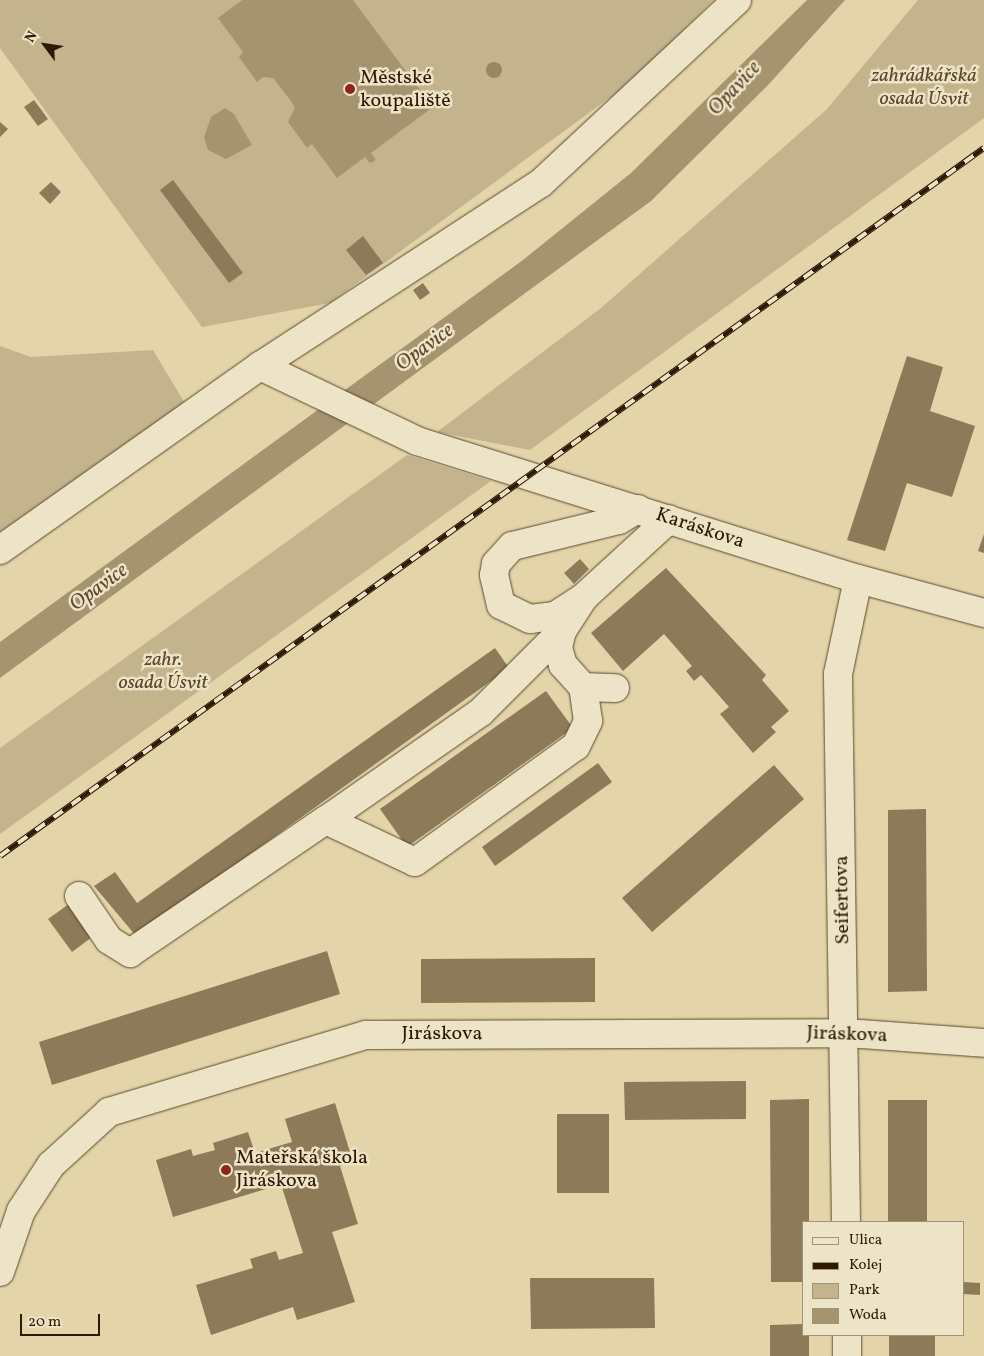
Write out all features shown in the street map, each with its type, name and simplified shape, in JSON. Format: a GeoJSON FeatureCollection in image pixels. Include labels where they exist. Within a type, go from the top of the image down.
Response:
{"type":"FeatureCollection","features":[{"type":"Feature","properties":{"kind":"street"},"geometry":{"type":"LineString","coordinates":[[0,550],[260,366],[541,183],[737,0]]}},
{"type":"Feature","properties":{"kind":"street","name":"Karáskova"},"geometry":{"type":"LineString","coordinates":[[260,366],[417,441],[858,579],[984,613]]}},
{"type":"Feature","properties":{"kind":"street"},"geometry":{"type":"LineString","coordinates":[[638,509],[619,520],[512,546],[496,564],[497,598],[519,617],[542,620],[584,597],[669,519]]}},
{"type":"Feature","properties":{"kind":"street","name":"Seifertova"},"geometry":{"type":"LineString","coordinates":[[846,1221],[846,1033],[838,674],[858,579]]}},
{"type":"Feature","properties":{"kind":"street"},"geometry":{"type":"LineString","coordinates":[[79,896],[110,940],[130,953],[481,712],[562,631],[584,597]]}},
{"type":"Feature","properties":{"kind":"street"},"geometry":{"type":"LineString","coordinates":[[326,820],[415,862],[576,746],[588,721],[583,687],[559,658],[562,631]]}},
{"type":"Feature","properties":{"kind":"street"},"geometry":{"type":"LineString","coordinates":[[583,687],[615,688]]}},
{"type":"Feature","properties":{"kind":"street","name":"Jiráskova"},"geometry":{"type":"LineString","coordinates":[[0,1272],[21,1211],[51,1165],[109,1112],[366,1035],[846,1033],[984,1043]]}},
{"type":"Feature","properties":{"kind":"street"},"geometry":{"type":"LineString","coordinates":[[847,1336],[847,1356]]}},
{"type":"Feature","properties":{"kind":"green space","name":"Městské koupaliště"},"geometry":{"type":"Polygon","coordinates":[[[0,0],[714,0],[627,85],[330,303],[202,327],[0,48],[0,0]]]}},
{"type":"Feature","properties":{"kind":"green space","name":"zahrádkářská osada Úsvit"},"geometry":{"type":"Polygon","coordinates":[[[918,0],[984,0],[984,118],[530,450],[437,432],[601,308],[827,109],[918,0]]]}},
{"type":"Feature","properties":{"kind":"green space"},"geometry":{"type":"Polygon","coordinates":[[[0,346],[31,357],[153,350],[186,405],[0,540],[0,346]]]}},
{"type":"Feature","properties":{"kind":"green space","name":"zahr. osada Úsvit"},"geometry":{"type":"Polygon","coordinates":[[[407,455],[491,481],[0,834],[0,748],[407,455]]]}},
{"type":"Feature","properties":{"kind":"water","name":"Městské koupaliště"},"geometry":{"type":"Polygon","coordinates":[[[242,0],[353,0],[428,101],[436,95],[441,101],[371,153],[376,160],[370,163],[365,157],[337,178],[312,144],[307,148],[288,122],[295,108],[291,101],[273,78],[263,77],[257,82],[239,57],[243,52],[218,18],[242,0]]]}},
{"type":"Feature","properties":{"kind":"water","name":"Opavice"},"geometry":{"type":"Polygon","coordinates":[[[807,0],[845,0],[769,84],[651,201],[0,678],[0,642],[523,260],[631,173],[807,0]]]}},
{"type":"Feature","properties":{"kind":"water"},"geometry":{"type":"Polygon","coordinates":[[[225,108],[234,114],[252,145],[226,159],[208,150],[204,137],[211,117],[225,108]]]}},
{"type":"Feature","properties":{"kind":"building"},"geometry":{"type":"Polygon","coordinates":[[[34,100],[48,119],[38,126],[24,107],[34,100]]]}},
{"type":"Feature","properties":{"kind":"building"},"geometry":{"type":"Polygon","coordinates":[[[0,122],[8,129],[0,137],[0,122]]]}},
{"type":"Feature","properties":{"kind":"building"},"geometry":{"type":"Polygon","coordinates":[[[173,180],[243,273],[229,283],[160,190],[173,180]]]}},
{"type":"Feature","properties":{"kind":"building"},"geometry":{"type":"Polygon","coordinates":[[[51,182],[61,192],[50,204],[39,193],[51,182]]]}},
{"type":"Feature","properties":{"kind":"building"},"geometry":{"type":"Polygon","coordinates":[[[363,236],[383,263],[366,275],[346,250],[363,236]]]}},
{"type":"Feature","properties":{"kind":"building"},"geometry":{"type":"Polygon","coordinates":[[[423,283],[430,293],[420,300],[413,290],[423,283]]]}},
{"type":"Feature","properties":{"kind":"building"},"geometry":{"type":"Polygon","coordinates":[[[907,356],[943,367],[930,411],[975,426],[952,497],[907,483],[885,551],[847,540],[907,356]]]}},
{"type":"Feature","properties":{"kind":"building"},"geometry":{"type":"Polygon","coordinates":[[[984,534],[984,553],[978,551],[984,534]]]}},
{"type":"Feature","properties":{"kind":"building"},"geometry":{"type":"Polygon","coordinates":[[[580,559],[589,569],[574,584],[564,573],[580,559]]]}},
{"type":"Feature","properties":{"kind":"building"},"geometry":{"type":"Polygon","coordinates":[[[666,568],[766,675],[762,680],[789,711],[771,727],[776,732],[753,753],[720,714],[729,707],[701,675],[694,681],[686,671],[692,666],[664,634],[623,671],[591,633],[666,568]]]}},
{"type":"Feature","properties":{"kind":"building"},"geometry":{"type":"Polygon","coordinates":[[[495,648],[509,668],[136,936],[94,886],[115,872],[137,903],[495,648]]]}},
{"type":"Feature","properties":{"kind":"building"},"geometry":{"type":"Polygon","coordinates":[[[546,691],[573,728],[407,847],[380,809],[546,691]]]}},
{"type":"Feature","properties":{"kind":"building"},"geometry":{"type":"Polygon","coordinates":[[[598,763],[612,782],[495,866],[482,847],[598,763]]]}},
{"type":"Feature","properties":{"kind":"building"},"geometry":{"type":"Polygon","coordinates":[[[774,765],[804,799],[652,932],[622,898],[774,765]]]}},
{"type":"Feature","properties":{"kind":"building"},"geometry":{"type":"Polygon","coordinates":[[[926,809],[927,991],[888,992],[888,810],[926,809]]]}},
{"type":"Feature","properties":{"kind":"building"},"geometry":{"type":"Polygon","coordinates":[[[69,904],[92,937],[72,952],[48,919],[69,904]]]}},
{"type":"Feature","properties":{"kind":"building"},"geometry":{"type":"Polygon","coordinates":[[[327,951],[340,994],[52,1085],[39,1042],[327,951]]]}},
{"type":"Feature","properties":{"kind":"building"},"geometry":{"type":"Polygon","coordinates":[[[595,958],[595,1002],[421,1003],[421,959],[595,958]]]}},
{"type":"Feature","properties":{"kind":"building"},"geometry":{"type":"Polygon","coordinates":[[[746,1081],[746,1119],[625,1120],[624,1082],[746,1081]]]}},
{"type":"Feature","properties":{"kind":"building"},"geometry":{"type":"Polygon","coordinates":[[[809,1099],[809,1221],[802,1221],[802,1282],[771,1282],[770,1100],[809,1099]]]}},
{"type":"Feature","properties":{"kind":"building"},"geometry":{"type":"Polygon","coordinates":[[[888,1100],[927,1100],[927,1221],[888,1221],[888,1100]]]}},
{"type":"Feature","properties":{"kind":"building"},"geometry":{"type":"Polygon","coordinates":[[[335,1103],[353,1162],[340,1166],[358,1224],[332,1232],[355,1302],[297,1320],[293,1307],[211,1335],[196,1285],[253,1268],[250,1259],[276,1251],[279,1260],[303,1253],[277,1172],[262,1177],[266,1189],[173,1217],[156,1160],[191,1149],[193,1156],[215,1150],[213,1143],[248,1132],[255,1153],[292,1142],[285,1119],[335,1103]]]}},
{"type":"Feature","properties":{"kind":"building"},"geometry":{"type":"Polygon","coordinates":[[[557,1114],[609,1114],[609,1193],[557,1193],[557,1114]]]}},
{"type":"Feature","properties":{"kind":"building"},"geometry":{"type":"Polygon","coordinates":[[[530,1278],[654,1278],[655,1328],[531,1329],[530,1278]]]}},
{"type":"Feature","properties":{"kind":"building"},"geometry":{"type":"Polygon","coordinates":[[[964,1282],[980,1283],[980,1295],[964,1294],[964,1282]]]}},
{"type":"Feature","properties":{"kind":"building"},"geometry":{"type":"Polygon","coordinates":[[[802,1324],[802,1336],[809,1336],[809,1356],[770,1356],[770,1325],[802,1324]]]}},
{"type":"Feature","properties":{"kind":"building"},"geometry":{"type":"Polygon","coordinates":[[[889,1336],[935,1336],[935,1356],[889,1356],[889,1336]]]}},
{"type":"Feature","properties":{"kind":"railway"},"geometry":{"type":"LineString","coordinates":[[0,856],[984,148]]}},
{"type":"Feature","properties":{"kind":"place","name":"Městské koupaliště"},"geometry":{"type":"Point","coordinates":[350,89]}},
{"type":"Feature","properties":{"kind":"place","name":"Mateřská škola Jiráskova"},"geometry":{"type":"Point","coordinates":[226,1170]}}]}
